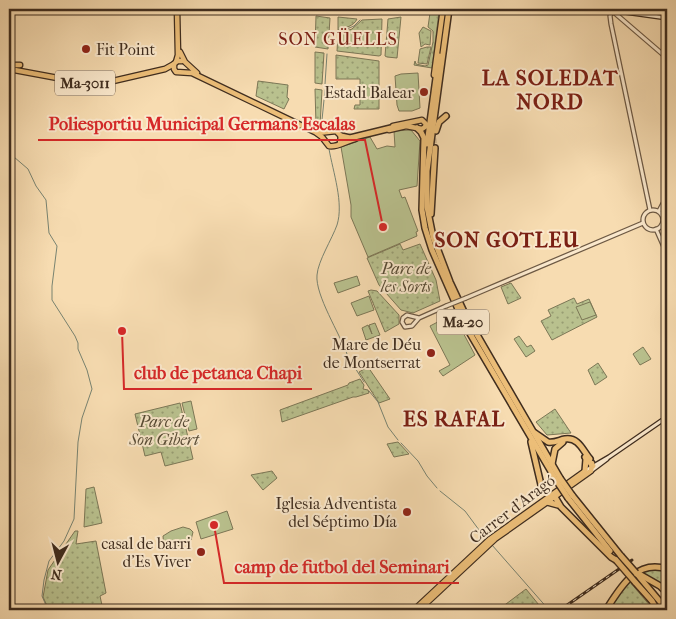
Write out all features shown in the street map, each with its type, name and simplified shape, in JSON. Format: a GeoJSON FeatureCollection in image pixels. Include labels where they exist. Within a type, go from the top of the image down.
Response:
{"type":"FeatureCollection","features":[{"type":"Feature","properties":{"kind":"highway","name":"Ma-20"},"geometry":{"type":"LineString","coordinates":[[446,9],[424,158],[422,210],[426,233],[432,250],[465,325],[558,479],[619,558],[647,586],[667,610]]}},
{"type":"Feature","properties":{"kind":"highway","name":"Ma-20"},"geometry":{"type":"LineString","coordinates":[[446,9],[427,197],[433,237],[450,282],[465,314],[531,434],[552,465],[558,479]]}},
{"type":"Feature","properties":{"kind":"highway"},"geometry":{"type":"LineString","coordinates":[[433,149],[442,82]]}},
{"type":"Feature","properties":{"kind":"highway"},"geometry":{"type":"LineString","coordinates":[[427,140],[430,111]]}},
{"type":"Feature","properties":{"kind":"highway"},"geometry":{"type":"LineString","coordinates":[[434,138],[439,122],[446,116]]}},
{"type":"Feature","properties":{"kind":"highway"},"geometry":{"type":"LineString","coordinates":[[340,135],[350,138],[392,127]]}},
{"type":"Feature","properties":{"kind":"highway"},"geometry":{"type":"LineString","coordinates":[[417,128],[423,136],[424,158]]}},
{"type":"Feature","properties":{"kind":"highway"},"geometry":{"type":"LineString","coordinates":[[531,434],[548,442],[566,439],[574,441],[580,445],[592,464]]}},
{"type":"Feature","properties":{"kind":"highway"},"geometry":{"type":"LineString","coordinates":[[531,434],[542,489]]}},
{"type":"Feature","properties":{"kind":"highway"},"geometry":{"type":"LineString","coordinates":[[552,465],[555,449],[558,445],[565,442],[577,446],[592,464]]}},
{"type":"Feature","properties":{"kind":"highway"},"geometry":{"type":"LineString","coordinates":[[585,471],[592,464]]}},
{"type":"Feature","properties":{"kind":"highway"},"geometry":{"type":"LineString","coordinates":[[553,495],[561,507],[611,557],[619,558]]}},
{"type":"Feature","properties":{"kind":"highway"},"geometry":{"type":"LineString","coordinates":[[545,502],[554,503],[561,507]]}},
{"type":"Feature","properties":{"kind":"highway","name":"Ma-20"},"geometry":{"type":"LineString","coordinates":[[619,558],[636,573],[658,610]]}},
{"type":"Feature","properties":{"kind":"highway"},"geometry":{"type":"LineString","coordinates":[[606,610],[621,586],[637,572],[652,567],[667,569]]}},
{"type":"Feature","properties":{"kind":"highway"},"geometry":{"type":"LineString","coordinates":[[641,580],[657,584],[667,593]]}},
{"type":"Feature","properties":{"kind":"main road"},"geometry":{"type":"LineString","coordinates":[[177,9],[178,55],[175,70],[178,73],[192,73],[315,132],[324,134],[334,130],[340,135],[340,144]]}},
{"type":"Feature","properties":{"kind":"main road"},"geometry":{"type":"LineString","coordinates":[[392,127],[424,118],[430,111],[446,9]]}},
{"type":"Feature","properties":{"kind":"main road"},"geometry":{"type":"LineString","coordinates":[[178,45],[183,59],[202,78]]}},
{"type":"Feature","properties":{"kind":"main road"},"geometry":{"type":"LineString","coordinates":[[177,62],[186,66],[192,73]]}},
{"type":"Feature","properties":{"kind":"main road","name":"Ma-3011"},"geometry":{"type":"LineString","coordinates":[[9,70],[90,84],[100,84],[165,69],[177,62]]}},
{"type":"Feature","properties":{"kind":"main road"},"geometry":{"type":"LineString","coordinates":[[9,65],[20,65]]}},
{"type":"Feature","properties":{"kind":"main road"},"geometry":{"type":"LineString","coordinates":[[183,72],[186,66]]}},
{"type":"Feature","properties":{"kind":"main road","name":"Ma-3011"},"geometry":{"type":"LineString","coordinates":[[165,69],[175,70]]}},
{"type":"Feature","properties":{"kind":"main road"},"geometry":{"type":"LineString","coordinates":[[315,132],[332,147],[402,127],[423,129],[426,126],[422,120],[392,127]]}},
{"type":"Feature","properties":{"kind":"main road"},"geometry":{"type":"LineString","coordinates":[[325,141],[327,132]]}},
{"type":"Feature","properties":{"kind":"main road","name":"Carrer d'Aragó"},"geometry":{"type":"LineString","coordinates":[[416,610],[498,536],[545,502],[592,464]]}},
{"type":"Feature","properties":{"kind":"main road","name":"Carrer d'Aragó"},"geometry":{"type":"LineString","coordinates":[[553,495],[585,471]]}},
{"type":"Feature","properties":{"kind":"main road"},"geometry":{"type":"LineString","coordinates":[[542,489],[553,495]]}},
{"type":"Feature","properties":{"kind":"main road"},"geometry":{"type":"LineString","coordinates":[[542,489],[545,502]]}},
{"type":"Feature","properties":{"kind":"street"},"geometry":{"type":"LineString","coordinates":[[610,16],[619,10],[667,16]]}},
{"type":"Feature","properties":{"kind":"street"},"geometry":{"type":"LineString","coordinates":[[619,10],[667,16]]}},
{"type":"Feature","properties":{"kind":"street"},"geometry":{"type":"LineString","coordinates":[[619,10],[620,17]]}},
{"type":"Feature","properties":{"kind":"street"},"geometry":{"type":"LineString","coordinates":[[619,10],[620,17]]}},
{"type":"Feature","properties":{"kind":"street"},"geometry":{"type":"LineString","coordinates":[[610,16],[620,17],[667,58]]}},
{"type":"Feature","properties":{"kind":"street"},"geometry":{"type":"LineString","coordinates":[[610,16],[613,40],[650,210]]}},
{"type":"Feature","properties":{"kind":"street"},"geometry":{"type":"LineString","coordinates":[[659,211],[667,196]]}},
{"type":"Feature","properties":{"kind":"street"},"geometry":{"type":"LineString","coordinates":[[650,210],[659,211],[662,215],[662,225],[650,230],[643,223],[642,216],[650,210]]}},
{"type":"Feature","properties":{"kind":"street"},"geometry":{"type":"LineString","coordinates":[[662,215],[667,213]]}},
{"type":"Feature","properties":{"kind":"street"},"geometry":{"type":"LineString","coordinates":[[419,318],[405,315],[402,322],[404,326],[412,326],[419,318],[643,223]]}},
{"type":"Feature","properties":{"kind":"street"},"geometry":{"type":"LineString","coordinates":[[662,225],[667,228]]}},
{"type":"Feature","properties":{"kind":"street"},"geometry":{"type":"LineString","coordinates":[[656,229],[667,254]]}},
{"type":"Feature","properties":{"kind":"street"},"geometry":{"type":"LineString","coordinates":[[413,317],[414,322]]}},
{"type":"Feature","properties":{"kind":"street","name":"Carrer d'Aragó"},"geometry":{"type":"LineString","coordinates":[[585,471],[592,464],[609,457],[667,417]]}},
{"type":"Feature","properties":{"kind":"green space"},"geometry":{"type":"Polygon","coordinates":[[[439,12],[432,68],[414,65],[415,61],[416,64],[428,65],[433,42],[433,31],[428,27],[430,13],[439,12]]]}},
{"type":"Feature","properties":{"kind":"green space"},"geometry":{"type":"Polygon","coordinates":[[[316,16],[330,18],[328,49],[315,47],[316,16]]]}},
{"type":"Feature","properties":{"kind":"green space"},"geometry":{"type":"Polygon","coordinates":[[[338,17],[357,19],[352,25],[338,30],[338,17]]]}},
{"type":"Feature","properties":{"kind":"green space"},"geometry":{"type":"Polygon","coordinates":[[[401,17],[397,58],[387,57],[385,56],[388,19],[401,17]]]}},
{"type":"Feature","properties":{"kind":"green space"},"geometry":{"type":"Polygon","coordinates":[[[382,19],[381,55],[337,51],[338,34],[352,29],[362,20],[382,19]]]}},
{"type":"Feature","properties":{"kind":"green space"},"geometry":{"type":"Polygon","coordinates":[[[423,27],[431,31],[430,45],[425,44],[421,47],[419,33],[423,27]]]}},
{"type":"Feature","properties":{"kind":"green space"},"geometry":{"type":"Polygon","coordinates":[[[431,47],[427,64],[418,63],[420,49],[431,47]]]}},
{"type":"Feature","properties":{"kind":"green space"},"geometry":{"type":"Polygon","coordinates":[[[315,52],[324,53],[322,84],[315,83],[315,52]]]}},
{"type":"Feature","properties":{"kind":"green space"},"geometry":{"type":"Polygon","coordinates":[[[336,55],[379,61],[379,109],[354,109],[355,105],[360,105],[360,79],[336,79],[336,55]]]}},
{"type":"Feature","properties":{"kind":"green space","name":"Estadi Balear"},"geometry":{"type":"Polygon","coordinates":[[[418,73],[420,108],[412,111],[399,111],[395,76],[418,73]]]}},
{"type":"Feature","properties":{"kind":"green space"},"geometry":{"type":"Polygon","coordinates":[[[258,81],[288,85],[287,97],[289,99],[284,109],[256,96],[258,81]]]}},
{"type":"Feature","properties":{"kind":"green space"},"geometry":{"type":"Polygon","coordinates":[[[315,89],[322,90],[320,126],[316,125],[315,89]]]}},
{"type":"Feature","properties":{"kind":"green space"},"geometry":{"type":"Polygon","coordinates":[[[411,130],[420,141],[417,186],[399,190],[402,198],[405,197],[418,231],[416,232],[417,236],[368,257],[351,217],[351,205],[341,147],[370,137],[377,149],[387,146],[395,147],[394,131],[411,130]]]}},
{"type":"Feature","properties":{"kind":"green space","name":"Parc de les Sorts"},"geometry":{"type":"Polygon","coordinates":[[[400,244],[403,250],[420,244],[436,280],[440,301],[413,313],[401,310],[379,285],[367,258],[400,244]]]}},
{"type":"Feature","properties":{"kind":"green space"},"geometry":{"type":"Polygon","coordinates":[[[357,276],[360,285],[338,293],[334,283],[357,276]]]}},
{"type":"Feature","properties":{"kind":"green space"},"geometry":{"type":"Polygon","coordinates":[[[511,283],[521,298],[508,304],[501,287],[511,283]]]}},
{"type":"Feature","properties":{"kind":"green space"},"geometry":{"type":"Polygon","coordinates":[[[368,291],[377,291],[399,315],[399,324],[385,332],[368,291]]]}},
{"type":"Feature","properties":{"kind":"green space"},"geometry":{"type":"Polygon","coordinates":[[[369,296],[374,310],[357,316],[351,303],[369,296]]]}},
{"type":"Feature","properties":{"kind":"green space"},"geometry":{"type":"Polygon","coordinates":[[[574,298],[577,304],[589,299],[597,317],[552,340],[541,321],[551,316],[548,310],[574,298]]]}},
{"type":"Feature","properties":{"kind":"green space"},"geometry":{"type":"Polygon","coordinates":[[[590,302],[596,315],[582,320],[576,307],[590,302]]]}},
{"type":"Feature","properties":{"kind":"green space"},"geometry":{"type":"Polygon","coordinates":[[[453,314],[475,355],[443,376],[439,371],[450,365],[430,326],[453,314]]]}},
{"type":"Feature","properties":{"kind":"green space"},"geometry":{"type":"Polygon","coordinates":[[[375,323],[380,335],[366,340],[362,328],[368,325],[372,334],[369,325],[375,323]]]}},
{"type":"Feature","properties":{"kind":"green space"},"geometry":{"type":"Polygon","coordinates":[[[519,336],[527,347],[531,345],[535,351],[526,357],[514,339],[519,336]]]}},
{"type":"Feature","properties":{"kind":"green space"},"geometry":{"type":"Polygon","coordinates":[[[643,347],[651,359],[640,365],[633,354],[643,347]]]}},
{"type":"Feature","properties":{"kind":"green space"},"geometry":{"type":"Polygon","coordinates":[[[598,363],[607,377],[595,385],[588,370],[598,363]]]}},
{"type":"Feature","properties":{"kind":"green space"},"geometry":{"type":"Polygon","coordinates":[[[368,367],[390,399],[379,403],[359,372],[368,367]]]}},
{"type":"Feature","properties":{"kind":"green space"},"geometry":{"type":"Polygon","coordinates":[[[360,379],[364,385],[363,389],[368,390],[369,393],[282,422],[280,410],[360,379]]]}},
{"type":"Feature","properties":{"kind":"green space"},"geometry":{"type":"Polygon","coordinates":[[[191,401],[197,429],[189,431],[182,403],[191,401]]]}},
{"type":"Feature","properties":{"kind":"green space","name":"Parc de Son Gibert"},"geometry":{"type":"Polygon","coordinates":[[[180,403],[193,459],[165,466],[161,452],[145,456],[135,414],[180,403]]]}},
{"type":"Feature","properties":{"kind":"green space"},"geometry":{"type":"Polygon","coordinates":[[[555,409],[571,433],[547,435],[536,422],[555,409]]]}},
{"type":"Feature","properties":{"kind":"green space"},"geometry":{"type":"Polygon","coordinates":[[[398,442],[409,454],[394,457],[387,444],[398,442]]]}},
{"type":"Feature","properties":{"kind":"green space"},"geometry":{"type":"Polygon","coordinates":[[[272,471],[277,478],[263,490],[251,475],[272,471]]]}},
{"type":"Feature","properties":{"kind":"green space"},"geometry":{"type":"Polygon","coordinates":[[[94,487],[102,523],[84,527],[86,489],[94,487]]]}},
{"type":"Feature","properties":{"kind":"green space"},"geometry":{"type":"Polygon","coordinates":[[[227,511],[233,529],[201,539],[196,522],[227,511]]]}},
{"type":"Feature","properties":{"kind":"green space"},"geometry":{"type":"Polygon","coordinates":[[[183,527],[193,532],[191,540],[173,548],[164,547],[163,536],[183,527]]]}},
{"type":"Feature","properties":{"kind":"green space"},"geometry":{"type":"Polygon","coordinates":[[[75,531],[78,531],[76,544],[96,541],[106,593],[100,596],[103,610],[49,610],[43,597],[48,570],[75,531]]]}},
{"type":"Feature","properties":{"kind":"green space"},"geometry":{"type":"Polygon","coordinates":[[[654,568],[667,571],[667,590],[641,571],[654,568]]]}},
{"type":"Feature","properties":{"kind":"green space"},"geometry":{"type":"Polygon","coordinates":[[[629,581],[652,608],[654,610],[608,610],[629,581]]]}},
{"type":"Feature","properties":{"kind":"green space"},"geometry":{"type":"Polygon","coordinates":[[[526,589],[543,610],[498,610],[526,589]]]}},
{"type":"Feature","properties":{"kind":"waterway"},"geometry":{"type":"LineString","coordinates":[[362,14],[365,9]]}},
{"type":"Feature","properties":{"kind":"waterway"},"geometry":{"type":"LineString","coordinates":[[337,33],[354,26],[360,20]]}},
{"type":"Feature","properties":{"kind":"waterway"},"geometry":{"type":"LineString","coordinates":[[325,84],[327,54]]}},
{"type":"Feature","properties":{"kind":"waterway"},"geometry":{"type":"LineString","coordinates":[[324,128],[322,120],[325,90]]}},
{"type":"Feature","properties":{"kind":"waterway"},"geometry":{"type":"LineString","coordinates":[[9,144],[14,157],[28,169],[36,186],[46,200],[49,233],[57,246],[52,300],[75,336],[92,389],[82,418],[78,442],[74,519],[64,541],[49,561],[44,580],[42,596],[48,610]]}},
{"type":"Feature","properties":{"kind":"waterway"},"geometry":{"type":"LineString","coordinates":[[329,149],[339,197],[339,216],[335,231],[318,269],[317,283],[324,304],[347,354]]}},
{"type":"Feature","properties":{"kind":"waterway"},"geometry":{"type":"LineString","coordinates":[[350,360],[364,382]]}},
{"type":"Feature","properties":{"kind":"waterway"},"geometry":{"type":"LineString","coordinates":[[369,391],[378,402],[388,427],[398,440]]}},
{"type":"Feature","properties":{"kind":"waterway"},"geometry":{"type":"LineString","coordinates":[[401,443],[418,461],[437,488]]}},
{"type":"Feature","properties":{"kind":"waterway"},"geometry":{"type":"LineString","coordinates":[[440,491],[465,511],[485,538]]}},
{"type":"Feature","properties":{"kind":"waterway"},"geometry":{"type":"LineString","coordinates":[[492,545],[549,610]]}},
{"type":"Feature","properties":{"kind":"tunnel"},"geometry":{"type":"LineString","coordinates":[[433,131],[435,148]]}},
{"type":"Feature","properties":{"kind":"railway"},"geometry":{"type":"LineString","coordinates":[[560,610],[632,560]]}},
{"type":"Feature","properties":{"kind":"place","name":"Fit Point"},"geometry":{"type":"Point","coordinates":[86,49]}},
{"type":"Feature","properties":{"kind":"place","name":"Estadi Balear"},"geometry":{"type":"Point","coordinates":[424,92]}},
{"type":"Feature","properties":{"kind":"place","name":"Poliesportiu Municipal Germans Escalas"},"geometry":{"type":"Point","coordinates":[383,227]}},
{"type":"Feature","properties":{"kind":"place","name":"club de petanca Chapi"},"geometry":{"type":"Point","coordinates":[122,331]}},
{"type":"Feature","properties":{"kind":"place","name":"Mare de Déu de Montserrat"},"geometry":{"type":"Point","coordinates":[431,353]}},
{"type":"Feature","properties":{"kind":"place","name":"Iglesia Adventista del Séptimo Día"},"geometry":{"type":"Point","coordinates":[407,512]}},
{"type":"Feature","properties":{"kind":"place","name":"camp de futbol del Seminari"},"geometry":{"type":"Point","coordinates":[214,525]}},
{"type":"Feature","properties":{"kind":"place","name":"casal de barri d'Es Viver"},"geometry":{"type":"Point","coordinates":[201,552]}},
{"type":"Feature","properties":{"kind":"district","name":"SON GÜELLS"},"geometry":{"type":"Point","coordinates":[338,39]}},
{"type":"Feature","properties":{"kind":"district","name":"LA SOLEDAT NORD"},"geometry":{"type":"Point","coordinates":[550,90]}},
{"type":"Feature","properties":{"kind":"district","name":"SON GOTLEU"},"geometry":{"type":"Point","coordinates":[507,240]}},
{"type":"Feature","properties":{"kind":"district","name":"ES RAFAL"},"geometry":{"type":"Point","coordinates":[454,419]}}]}
